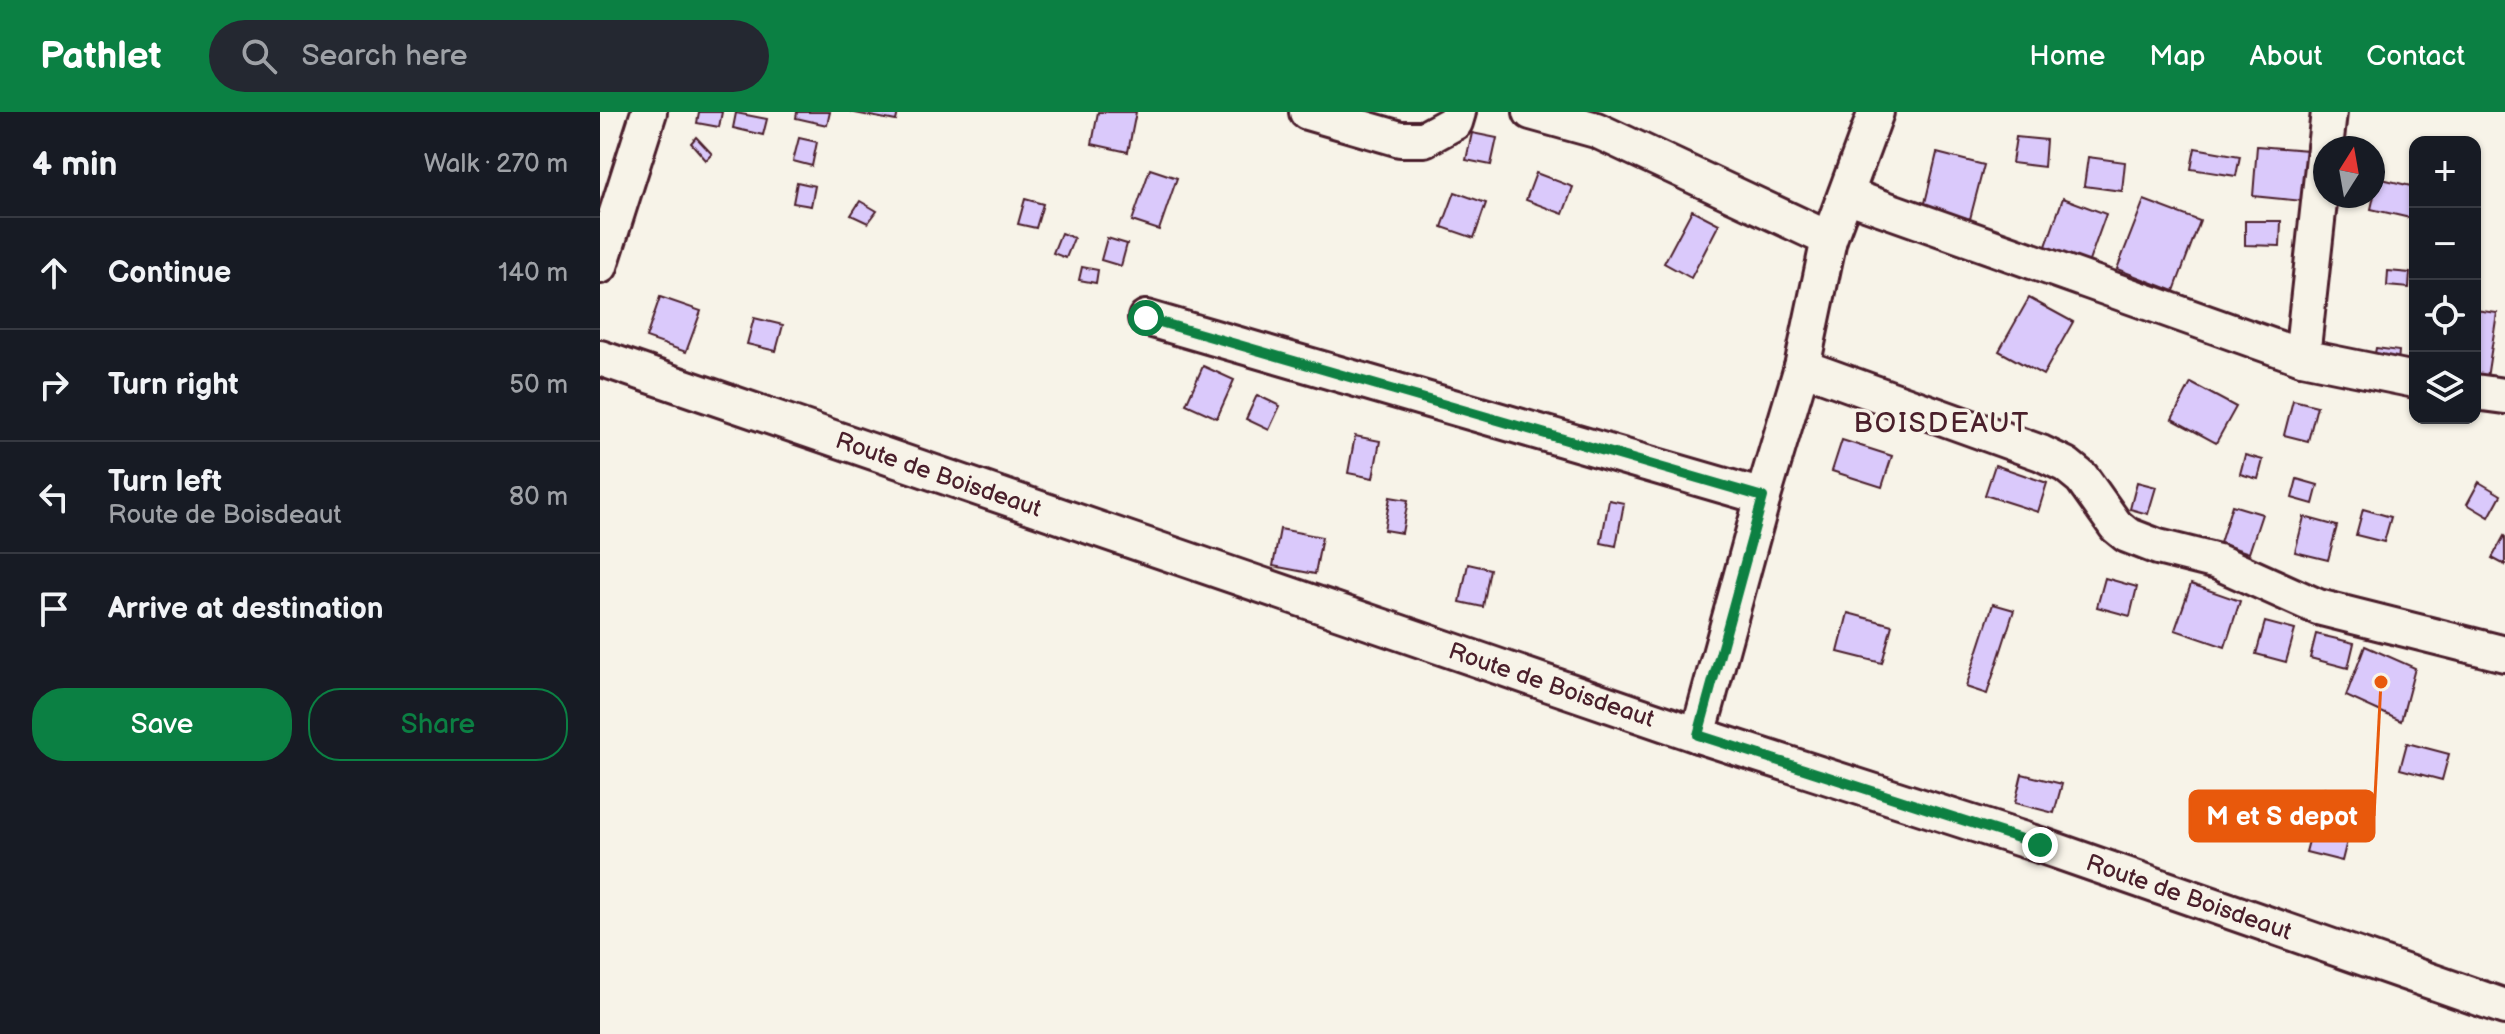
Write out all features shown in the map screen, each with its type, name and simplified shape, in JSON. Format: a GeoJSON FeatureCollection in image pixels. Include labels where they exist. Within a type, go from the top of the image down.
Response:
{"type":"FeatureCollection","features":[{"type":"Feature","properties":{"kind":"street"},"geometry":{"type":"LineString","coordinates":[[600,266],[649,112]]}},
{"type":"Feature","properties":{"kind":"street"},"geometry":{"type":"LineString","coordinates":[[1307,112],[1400,139],[1424,139],[1455,122],[1458,112]]}},
{"type":"Feature","properties":{"kind":"street"},"geometry":{"type":"LineString","coordinates":[[1531,112],[1596,130],[1829,239]]}},
{"type":"Feature","properties":{"kind":"street"},"geometry":{"type":"LineString","coordinates":[[1698,735],[1802,367],[1829,239],[1876,112]]}},
{"type":"Feature","properties":{"kind":"street"},"geometry":{"type":"LineString","coordinates":[[2326,136],[2329,112]]}},
{"type":"Feature","properties":{"kind":"street"},"geometry":{"type":"LineString","coordinates":[[1846,195],[2302,357],[2409,379]]}},
{"type":"Feature","properties":{"kind":"street"},"geometry":{"type":"LineString","coordinates":[[2302,357],[2318,208]]}},
{"type":"Feature","properties":{"kind":"street"},"geometry":{"type":"LineString","coordinates":[[1146,318],[1763,497]]}},
{"type":"Feature","properties":{"kind":"street","name":"Route de Boisdeaut"},"geometry":{"type":"LineString","coordinates":[[600,358],[1698,735],[2040,845],[2505,1007]]}},
{"type":"Feature","properties":{"kind":"street"},"geometry":{"type":"LineString","coordinates":[[1802,367],[2041,453],[2066,465],[2082,478],[2116,526],[2141,541],[2218,562],[2318,607],[2505,654]]}},
{"type":"Feature","properties":{"kind":"street"},"geometry":{"type":"LineString","coordinates":[[2481,393],[2505,396]]}},
{"type":"Feature","properties":{"kind":"building"},"geometry":{"type":"Polygon","coordinates":[[[699,112],[722,112],[719,127],[697,123],[699,112]]]}},
{"type":"Feature","properties":{"kind":"building"},"geometry":{"type":"Polygon","coordinates":[[[797,112],[830,112],[827,125],[796,118],[797,112]]]}},
{"type":"Feature","properties":{"kind":"building"},"geometry":{"type":"Polygon","coordinates":[[[850,112],[898,112],[896,121],[850,112]]]}},
{"type":"Feature","properties":{"kind":"building"},"geometry":{"type":"Polygon","coordinates":[[[1098,112],[1136,112],[1128,152],[1092,144],[1098,112]]]}},
{"type":"Feature","properties":{"kind":"building"},"geometry":{"type":"Polygon","coordinates":[[[736,113],[767,119],[763,135],[733,128],[736,113]]]}},
{"type":"Feature","properties":{"kind":"building"},"geometry":{"type":"Polygon","coordinates":[[[1472,133],[1497,138],[1491,165],[1466,160],[1472,133]]]}},
{"type":"Feature","properties":{"kind":"building"},"geometry":{"type":"Polygon","coordinates":[[[696,137],[712,154],[706,160],[691,143],[696,137]]]}},
{"type":"Feature","properties":{"kind":"building"},"geometry":{"type":"Polygon","coordinates":[[[2016,137],[2046,140],[2044,167],[2012,163],[2016,137]]]}},
{"type":"Feature","properties":{"kind":"building"},"geometry":{"type":"Polygon","coordinates":[[[799,138],[817,142],[812,166],[793,161],[799,138]]]}},
{"type":"Feature","properties":{"kind":"building"},"geometry":{"type":"Polygon","coordinates":[[[2257,146],[2308,150],[2303,201],[2253,196],[2257,146]]]}},
{"type":"Feature","properties":{"kind":"building"},"geometry":{"type":"Polygon","coordinates":[[[2195,148],[2240,156],[2236,176],[2191,169],[2195,148]]]}},
{"type":"Feature","properties":{"kind":"building"},"geometry":{"type":"Polygon","coordinates":[[[1937,153],[1984,165],[1970,219],[1924,207],[1937,153]]]}},
{"type":"Feature","properties":{"kind":"building"},"geometry":{"type":"Polygon","coordinates":[[[2088,157],[2125,162],[2122,191],[2084,186],[2088,157]]]}},
{"type":"Feature","properties":{"kind":"building"},"geometry":{"type":"Polygon","coordinates":[[[1150,169],[1177,178],[1159,230],[1132,221],[1150,169]]]}},
{"type":"Feature","properties":{"kind":"building"},"geometry":{"type":"Polygon","coordinates":[[[1536,173],[1573,187],[1563,214],[1526,200],[1536,173]]]}},
{"type":"Feature","properties":{"kind":"building"},"geometry":{"type":"Polygon","coordinates":[[[2385,180],[2409,186],[2409,218],[2371,209],[2385,208],[2385,180]]]}},
{"type":"Feature","properties":{"kind":"building"},"geometry":{"type":"Polygon","coordinates":[[[797,182],[815,186],[811,206],[793,203],[797,182]]]}},
{"type":"Feature","properties":{"kind":"building"},"geometry":{"type":"Polygon","coordinates":[[[1455,192],[1486,203],[1474,238],[1442,227],[1455,192]]]}},
{"type":"Feature","properties":{"kind":"building"},"geometry":{"type":"Polygon","coordinates":[[[2063,198],[2106,214],[2088,264],[2045,249],[2063,198]]]}},
{"type":"Feature","properties":{"kind":"building"},"geometry":{"type":"Polygon","coordinates":[[[1025,199],[1043,204],[1036,228],[1018,224],[1025,199]]]}},
{"type":"Feature","properties":{"kind":"building"},"geometry":{"type":"Polygon","coordinates":[[[2144,200],[2200,221],[2174,291],[2117,269],[2144,200]]]}},
{"type":"Feature","properties":{"kind":"building"},"geometry":{"type":"Polygon","coordinates":[[[860,201],[877,211],[868,223],[851,215],[860,201]]]}},
{"type":"Feature","properties":{"kind":"building"},"geometry":{"type":"Polygon","coordinates":[[[1692,210],[1719,224],[1691,278],[1664,263],[1692,210]]]}},
{"type":"Feature","properties":{"kind":"building"},"geometry":{"type":"Polygon","coordinates":[[[2245,221],[2281,221],[2280,246],[2245,245],[2245,221]]]}},
{"type":"Feature","properties":{"kind":"building"},"geometry":{"type":"Polygon","coordinates":[[[1061,233],[1074,238],[1066,258],[1053,253],[1061,233]]]}},
{"type":"Feature","properties":{"kind":"building"},"geometry":{"type":"Polygon","coordinates":[[[1107,238],[1127,244],[1121,266],[1101,260],[1107,238]]]}},
{"type":"Feature","properties":{"kind":"building"},"geometry":{"type":"Polygon","coordinates":[[[1082,267],[1098,270],[1096,283],[1079,280],[1082,267]]]}},
{"type":"Feature","properties":{"kind":"building"},"geometry":{"type":"Polygon","coordinates":[[[2388,271],[2409,273],[2409,288],[2387,286],[2388,271]]]}},
{"type":"Feature","properties":{"kind":"building"},"geometry":{"type":"Polygon","coordinates":[[[660,297],[701,311],[686,352],[646,338],[660,297]]]}},
{"type":"Feature","properties":{"kind":"building"},"geometry":{"type":"Polygon","coordinates":[[[2029,298],[2073,322],[2043,375],[1999,351],[2029,298]]]}},
{"type":"Feature","properties":{"kind":"building"},"geometry":{"type":"Polygon","coordinates":[[[2481,311],[2497,313],[2487,378],[2481,377],[2481,311]]]}},
{"type":"Feature","properties":{"kind":"building"},"geometry":{"type":"Polygon","coordinates":[[[754,318],[783,325],[776,351],[747,344],[754,318]]]}},
{"type":"Feature","properties":{"kind":"building"},"geometry":{"type":"Polygon","coordinates":[[[2376,348],[2399,351],[2398,362],[2374,358],[2376,348]]]}},
{"type":"Feature","properties":{"kind":"building"},"geometry":{"type":"Polygon","coordinates":[[[1203,366],[1234,380],[1217,418],[1186,404],[1203,366]]]}},
{"type":"Feature","properties":{"kind":"building"},"geometry":{"type":"Polygon","coordinates":[[[2191,383],[2236,407],[2216,443],[2172,419],[2191,383]]]}},
{"type":"Feature","properties":{"kind":"building"},"geometry":{"type":"Polygon","coordinates":[[[1257,395],[1280,406],[1269,430],[1246,419],[1257,395]]]}},
{"type":"Feature","properties":{"kind":"building"},"geometry":{"type":"Polygon","coordinates":[[[2293,400],[2317,406],[2308,441],[2284,435],[2293,400]]]}},
{"type":"Feature","properties":{"kind":"building"},"geometry":{"type":"Polygon","coordinates":[[[1355,436],[1380,441],[1373,478],[1348,473],[1355,436]]]}},
{"type":"Feature","properties":{"kind":"building"},"geometry":{"type":"Polygon","coordinates":[[[1842,440],[1892,456],[1882,487],[1832,471],[1842,440]]]}},
{"type":"Feature","properties":{"kind":"building"},"geometry":{"type":"Polygon","coordinates":[[[2245,455],[2263,460],[2258,479],[2240,474],[2245,455]]]}},
{"type":"Feature","properties":{"kind":"building"},"geometry":{"type":"Polygon","coordinates":[[[1995,465],[2047,483],[2038,512],[1985,495],[1995,465]]]}},
{"type":"Feature","properties":{"kind":"building"},"geometry":{"type":"Polygon","coordinates":[[[2297,479],[2318,485],[2313,504],[2292,498],[2297,479]]]}},
{"type":"Feature","properties":{"kind":"building"},"geometry":{"type":"Polygon","coordinates":[[[2137,482],[2156,487],[2148,514],[2130,509],[2137,482]]]}},
{"type":"Feature","properties":{"kind":"building"},"geometry":{"type":"Polygon","coordinates":[[[2479,482],[2501,495],[2489,517],[2467,504],[2479,482]]]}},
{"type":"Feature","properties":{"kind":"building"},"geometry":{"type":"Polygon","coordinates":[[[1390,497],[1408,500],[1402,533],[1384,530],[1390,497]]]}},
{"type":"Feature","properties":{"kind":"building"},"geometry":{"type":"Polygon","coordinates":[[[1609,500],[1624,503],[1616,546],[1601,543],[1609,500]]]}},
{"type":"Feature","properties":{"kind":"building"},"geometry":{"type":"Polygon","coordinates":[[[2232,505],[2262,514],[2249,553],[2220,543],[2232,505]]]}},
{"type":"Feature","properties":{"kind":"building"},"geometry":{"type":"Polygon","coordinates":[[[2363,509],[2391,517],[2384,542],[2356,535],[2363,509]]]}},
{"type":"Feature","properties":{"kind":"building"},"geometry":{"type":"Polygon","coordinates":[[[2304,517],[2337,526],[2328,560],[2295,552],[2304,517]]]}},
{"type":"Feature","properties":{"kind":"building"},"geometry":{"type":"Polygon","coordinates":[[[1280,529],[1322,537],[1315,574],[1273,566],[1280,529]]]}},
{"type":"Feature","properties":{"kind":"building"},"geometry":{"type":"Polygon","coordinates":[[[2505,537],[2505,565],[2492,558],[2505,537]]]}},
{"type":"Feature","properties":{"kind":"building"},"geometry":{"type":"Polygon","coordinates":[[[1468,564],[1490,569],[1483,607],[1460,602],[1468,564]]]}},
{"type":"Feature","properties":{"kind":"building"},"geometry":{"type":"Polygon","coordinates":[[[2105,578],[2137,587],[2130,616],[2097,607],[2105,578]]]}},
{"type":"Feature","properties":{"kind":"building"},"geometry":{"type":"Polygon","coordinates":[[[2191,584],[2240,601],[2225,647],[2175,630],[2191,584]]]}},
{"type":"Feature","properties":{"kind":"building"},"geometry":{"type":"Polygon","coordinates":[[[1993,604],[2014,610],[1987,694],[1966,687],[1993,604]]]}},
{"type":"Feature","properties":{"kind":"building"},"geometry":{"type":"Polygon","coordinates":[[[1848,613],[1892,625],[1882,663],[1838,652],[1848,613]]]}},
{"type":"Feature","properties":{"kind":"building"},"geometry":{"type":"Polygon","coordinates":[[[2265,622],[2295,630],[2286,662],[2256,654],[2265,622]]]}},
{"type":"Feature","properties":{"kind":"building"},"geometry":{"type":"Polygon","coordinates":[[[2316,634],[2354,643],[2348,668],[2310,658],[2316,634]]]}},
{"type":"Feature","properties":{"kind":"building"},"geometry":{"type":"Polygon","coordinates":[[[2365,646],[2415,668],[2401,721],[2346,696],[2365,646]]]}},
{"type":"Feature","properties":{"kind":"building"},"geometry":{"type":"Polygon","coordinates":[[[2407,743],[2449,754],[2442,780],[2400,769],[2407,743]]]}},
{"type":"Feature","properties":{"kind":"building"},"geometry":{"type":"Polygon","coordinates":[[[2022,774],[2062,784],[2054,813],[2015,803],[2022,774]]]}},
{"type":"Feature","properties":{"kind":"building"},"geometry":{"type":"Polygon","coordinates":[[[2323,788],[2358,797],[2342,861],[2306,852],[2323,788]]]}},
{"type":"Feature","properties":{"kind":"place","name":"M et S depot"},"geometry":{"type":"Point","coordinates":[2381,682]}},
{"type":"Feature","properties":{"kind":"district","name":"BOISDEAUT"},"geometry":{"type":"Point","coordinates":[1942,422]}},
{"type":"Feature","properties":{"kind":"route"},"geometry":{"type":"LineString","coordinates":[[1146,318],[1763,497],[1698,735],[1842,784],[2040,845]]}}]}
